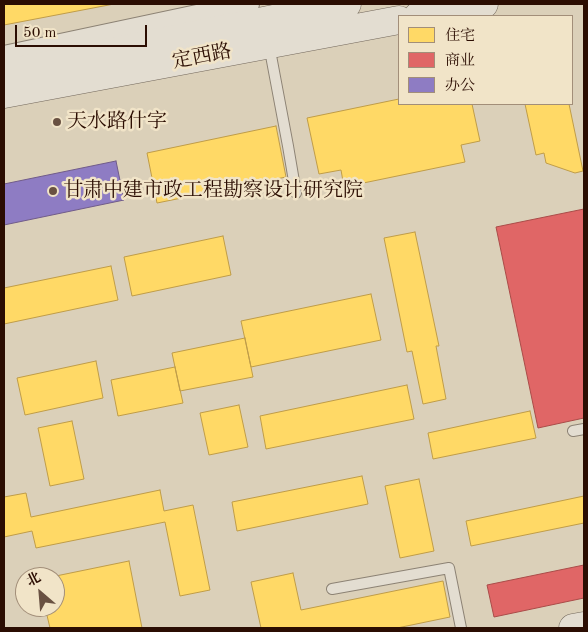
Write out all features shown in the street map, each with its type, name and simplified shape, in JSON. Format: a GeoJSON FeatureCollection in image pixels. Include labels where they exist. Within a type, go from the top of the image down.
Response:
{"type":"FeatureCollection","features":[{"type":"Feature","properties":{"kind":"main road","name":"定西路"},"geometry":{"type":"LineString","coordinates":[[4,74],[347,4]]}},
{"type":"Feature","properties":{"kind":"main road"},"geometry":{"type":"LineString","coordinates":[[424,15],[484,4]]}},
{"type":"Feature","properties":{"kind":"main road","name":"定西路"},"geometry":{"type":"LineString","coordinates":[[4,94],[398,20]]}},
{"type":"Feature","properties":{"kind":"main road"},"geometry":{"type":"LineString","coordinates":[[572,628],[584,626]]}},
{"type":"Feature","properties":{"kind":"street"},"geometry":{"type":"LineString","coordinates":[[4,56],[250,4]]}},
{"type":"Feature","properties":{"kind":"lane"},"geometry":{"type":"LineString","coordinates":[[269,44],[296,193]]}},
{"type":"Feature","properties":{"kind":"lane"},"geometry":{"type":"LineString","coordinates":[[572,431],[584,429]]}},
{"type":"Feature","properties":{"kind":"lane"},"geometry":{"type":"LineString","coordinates":[[332,589],[449,568],[461,628]]}},
{"type":"Feature","properties":{"kind":"building: 住宅"},"geometry":{"type":"Polygon","coordinates":[[[4,4],[114,4],[4,25],[4,4]]]}},
{"type":"Feature","properties":{"kind":"building: 住宅"},"geometry":{"type":"Polygon","coordinates":[[[398,99],[398,105],[472,105],[480,141],[461,145],[465,162],[344,187],[341,170],[319,174],[307,118],[398,99]]]}},
{"type":"Feature","properties":{"kind":"building: 住宅"},"geometry":{"type":"Polygon","coordinates":[[[525,105],[569,105],[583,171],[575,173],[546,163],[544,153],[536,155],[525,105]]]}},
{"type":"Feature","properties":{"kind":"building: 住宅"},"geometry":{"type":"Polygon","coordinates":[[[276,126],[286,177],[157,203],[147,153],[276,126]]]}},
{"type":"Feature","properties":{"kind":"building: 住宅"},"geometry":{"type":"Polygon","coordinates":[[[415,232],[439,346],[436,346],[446,399],[423,404],[412,351],[407,352],[384,238],[415,232]]]}},
{"type":"Feature","properties":{"kind":"building: 住宅"},"geometry":{"type":"Polygon","coordinates":[[[223,236],[231,275],[132,296],[124,257],[223,236]]]}},
{"type":"Feature","properties":{"kind":"building: 住宅"},"geometry":{"type":"Polygon","coordinates":[[[111,266],[118,300],[4,324],[4,288],[111,266]]]}},
{"type":"Feature","properties":{"kind":"building: 住宅"},"geometry":{"type":"Polygon","coordinates":[[[371,294],[381,340],[251,367],[241,321],[371,294]]]}},
{"type":"Feature","properties":{"kind":"building: 住宅"},"geometry":{"type":"Polygon","coordinates":[[[245,338],[253,377],[180,391],[172,353],[245,338]]]}},
{"type":"Feature","properties":{"kind":"building: 住宅"},"geometry":{"type":"Polygon","coordinates":[[[96,361],[103,398],[25,415],[17,378],[96,361]]]}},
{"type":"Feature","properties":{"kind":"building: 住宅"},"geometry":{"type":"Polygon","coordinates":[[[175,367],[183,403],[118,416],[111,380],[175,367]]]}},
{"type":"Feature","properties":{"kind":"building: 住宅"},"geometry":{"type":"Polygon","coordinates":[[[407,385],[414,419],[266,449],[260,416],[407,385]]]}},
{"type":"Feature","properties":{"kind":"building: 住宅"},"geometry":{"type":"Polygon","coordinates":[[[239,405],[248,447],[209,455],[200,413],[239,405]]]}},
{"type":"Feature","properties":{"kind":"building: 住宅"},"geometry":{"type":"Polygon","coordinates":[[[530,411],[536,438],[433,459],[428,433],[530,411]]]}},
{"type":"Feature","properties":{"kind":"building: 住宅"},"geometry":{"type":"Polygon","coordinates":[[[72,421],[84,479],[50,486],[38,428],[72,421]]]}},
{"type":"Feature","properties":{"kind":"building: 住宅"},"geometry":{"type":"Polygon","coordinates":[[[362,476],[368,504],[237,531],[232,502],[362,476]]]}},
{"type":"Feature","properties":{"kind":"building: 住宅"},"geometry":{"type":"Polygon","coordinates":[[[419,479],[434,551],[400,558],[385,486],[419,479]]]}},
{"type":"Feature","properties":{"kind":"building: 住宅"},"geometry":{"type":"Polygon","coordinates":[[[160,490],[164,511],[193,505],[210,590],[180,596],[165,522],[36,548],[32,531],[4,537],[4,497],[26,493],[31,517],[160,490]]]}},
{"type":"Feature","properties":{"kind":"building: 住宅"},"geometry":{"type":"Polygon","coordinates":[[[584,496],[584,523],[471,546],[466,521],[584,496]]]}},
{"type":"Feature","properties":{"kind":"building: 住宅"},"geometry":{"type":"Polygon","coordinates":[[[129,561],[142,628],[50,628],[47,617],[65,617],[65,574],[129,561]]]}},
{"type":"Feature","properties":{"kind":"building: 住宅"},"geometry":{"type":"Polygon","coordinates":[[[293,573],[301,610],[443,581],[450,617],[397,628],[261,628],[251,582],[293,573]]]}},
{"type":"Feature","properties":{"kind":"building: 商业"},"geometry":{"type":"Polygon","coordinates":[[[584,209],[584,418],[538,428],[496,227],[584,209]]]}},
{"type":"Feature","properties":{"kind":"building: 商业"},"geometry":{"type":"Polygon","coordinates":[[[584,565],[584,598],[494,617],[487,585],[584,565]]]}},
{"type":"Feature","properties":{"kind":"building: 办公"},"geometry":{"type":"Polygon","coordinates":[[[116,161],[124,200],[4,225],[4,184],[116,161]]]}},
{"type":"Feature","properties":{"kind":"place","name":"天水路什字"},"geometry":{"type":"Point","coordinates":[57,122]}},
{"type":"Feature","properties":{"kind":"place","name":"甘肃中建市政工程勘察设计研究院"},"geometry":{"type":"Point","coordinates":[53,191]}}]}
